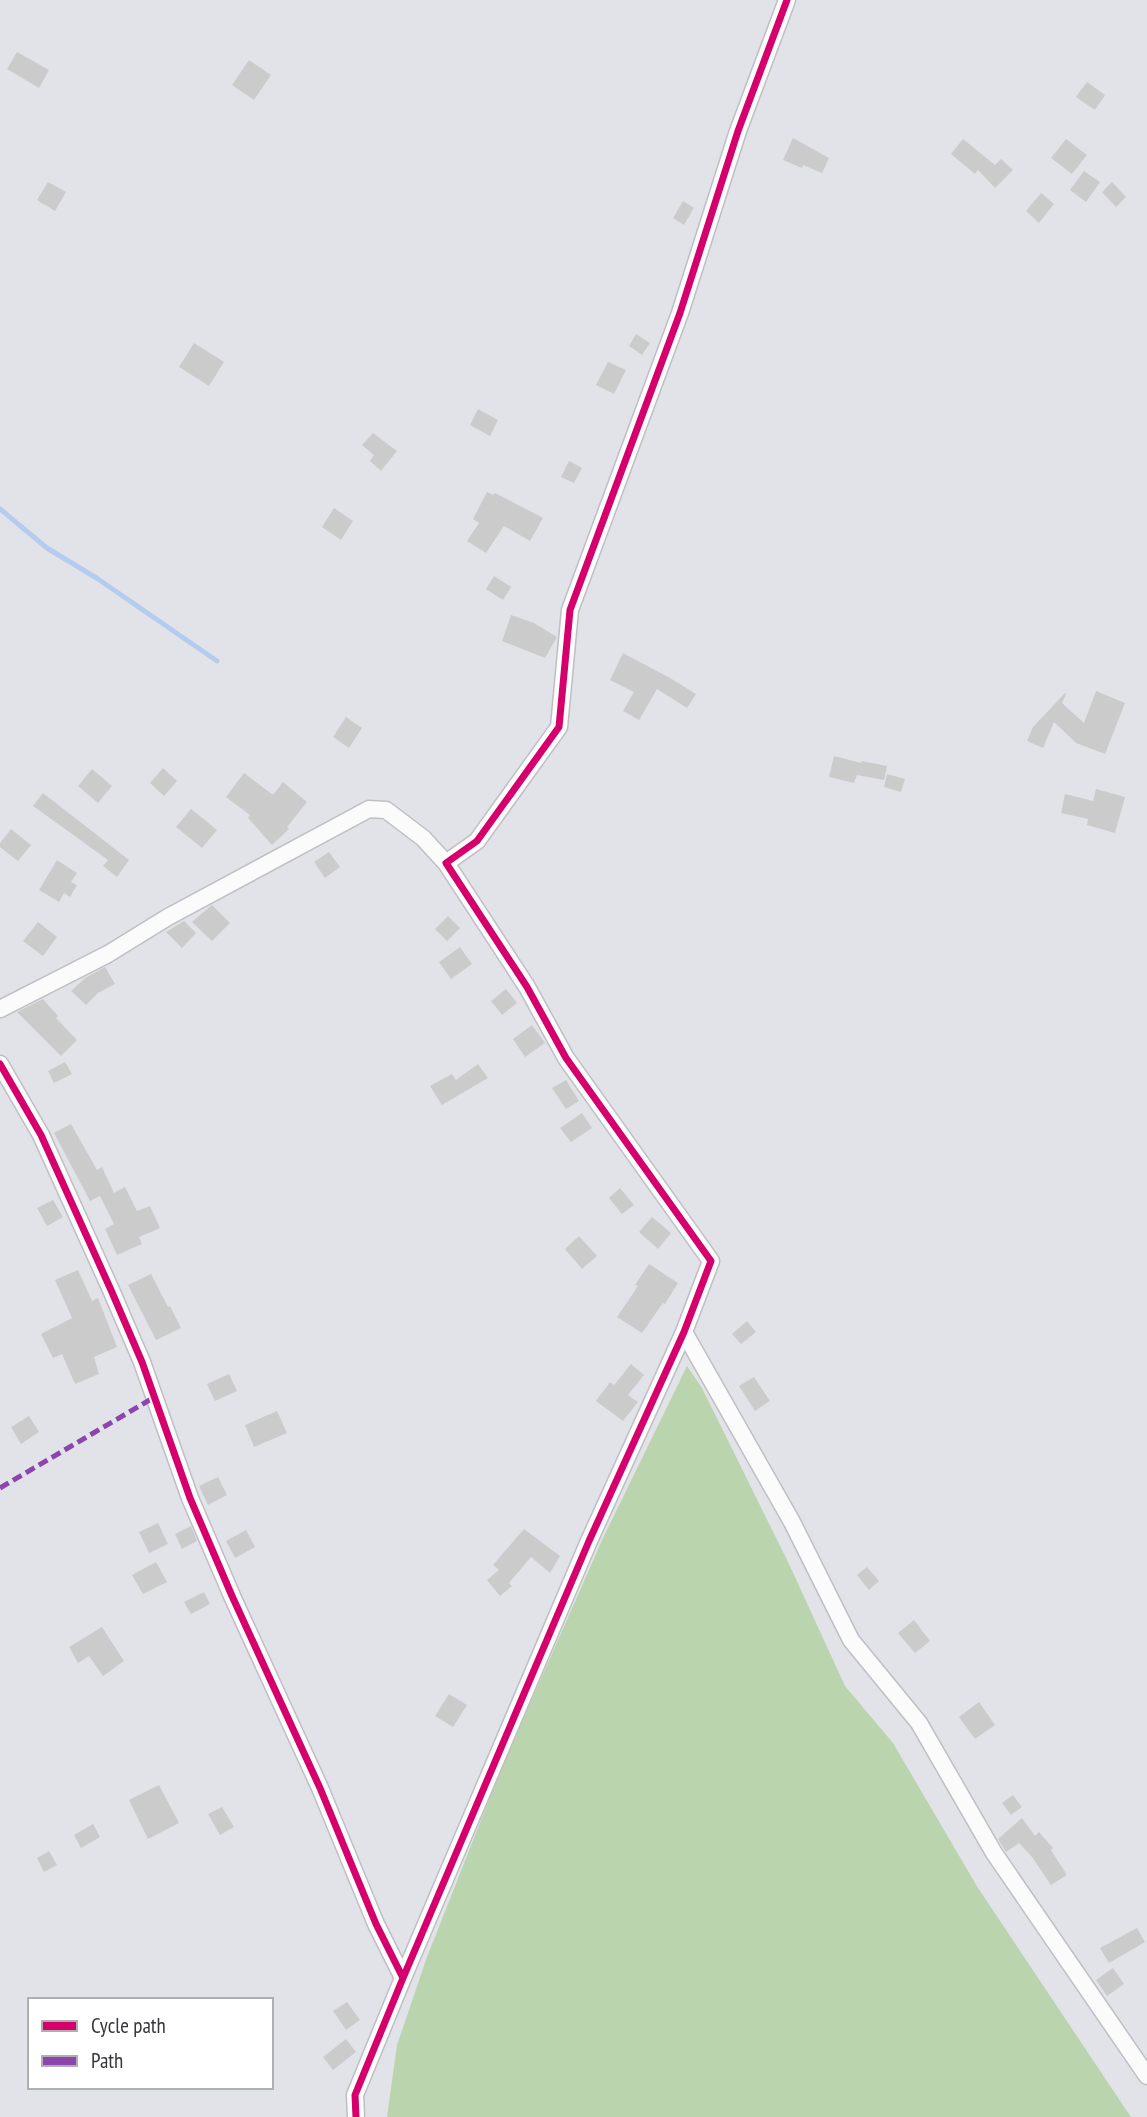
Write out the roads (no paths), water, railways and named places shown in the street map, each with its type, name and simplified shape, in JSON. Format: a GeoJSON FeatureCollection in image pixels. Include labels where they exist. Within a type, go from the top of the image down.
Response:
{"type":"FeatureCollection","features":[{"type":"Feature","properties":{"kind":"street"},"geometry":{"type":"LineString","coordinates":[[446,863],[477,841],[559,727],[570,610],[680,313],[738,131],[787,0]]}},
{"type":"Feature","properties":{"kind":"street"},"geometry":{"type":"LineString","coordinates":[[0,1009],[108,954],[168,916],[328,829],[369,809],[386,810],[423,838],[446,863],[527,987],[566,1058],[711,1261],[684,1332],[589,1541],[403,1978],[355,2095],[356,2117]]}},
{"type":"Feature","properties":{"kind":"street"},"geometry":{"type":"LineString","coordinates":[[0,1064],[41,1135],[111,1290],[142,1362],[190,1498],[320,1788],[376,1924],[403,1978]]}},
{"type":"Feature","properties":{"kind":"street"},"geometry":{"type":"LineString","coordinates":[[684,1332],[792,1522],[851,1640],[919,1723],[994,1853],[1147,2076]]}},
{"type":"Feature","properties":{"kind":"waterway"},"geometry":{"type":"LineString","coordinates":[[0,509],[47,548],[98,579],[217,661]]}}]}
